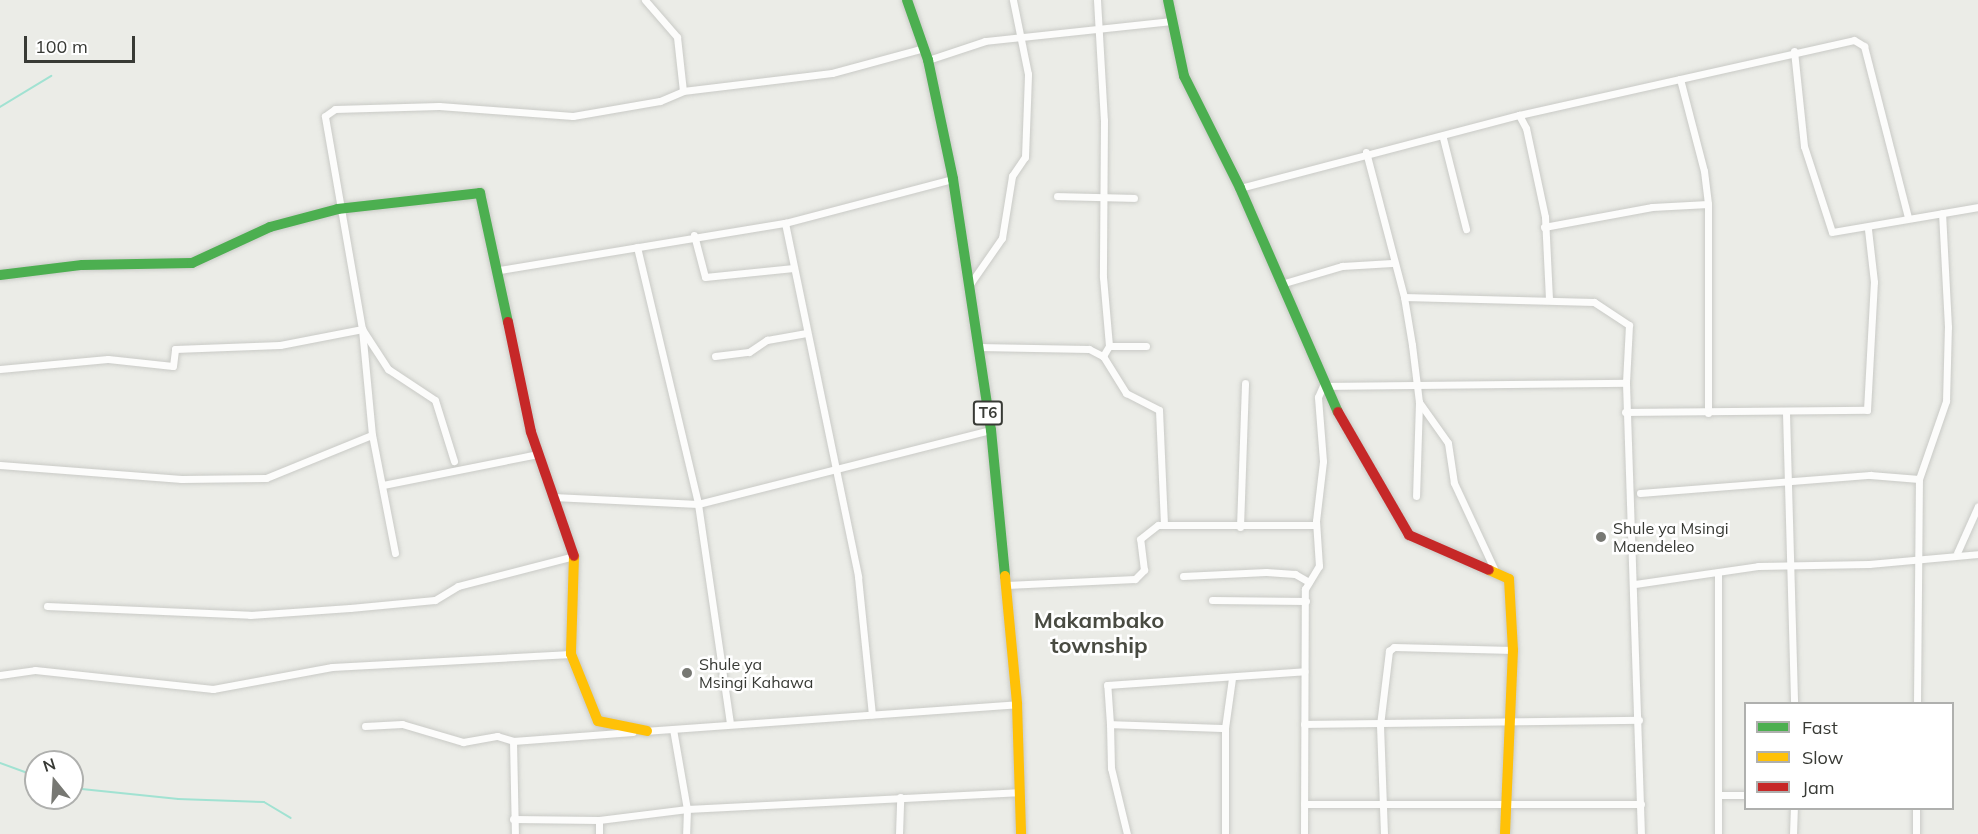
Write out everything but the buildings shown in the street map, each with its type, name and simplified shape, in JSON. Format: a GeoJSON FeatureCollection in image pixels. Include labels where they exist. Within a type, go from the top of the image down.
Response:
{"type":"FeatureCollection","features":[{"type":"Feature","properties":{"kind":"main road","name":"T6"},"geometry":{"type":"LineString","coordinates":[[907,0],[928,60],[953,180],[991,430],[1017,704],[1021,834]]}},
{"type":"Feature","properties":{"kind":"main road"},"geometry":{"type":"LineString","coordinates":[[1178,0],[1169,4],[1184,76],[1240,188],[1323,386],[1409,536],[1509,579],[1513,650],[1505,834]]}},
{"type":"Feature","properties":{"kind":"main road"},"geometry":{"type":"LineString","coordinates":[[0,274],[82,265],[192,263],[270,227],[338,208],[480,193],[500,270],[538,454],[574,556],[571,654],[598,721],[647,731]]}},
{"type":"Feature","properties":{"kind":"street"},"geometry":{"type":"LineString","coordinates":[[645,0],[677,37],[683,91]]}},
{"type":"Feature","properties":{"kind":"street"},"geometry":{"type":"LineString","coordinates":[[969,286],[1002,238],[1012,176],[1025,157],[1028,74],[1013,0]]}},
{"type":"Feature","properties":{"kind":"street"},"geometry":{"type":"LineString","coordinates":[[1097,0],[1104,196],[1102,277],[1109,346],[1103,356]]}},
{"type":"Feature","properties":{"kind":"street"},"geometry":{"type":"LineString","coordinates":[[928,60],[985,41],[1173,21]]}},
{"type":"Feature","properties":{"kind":"street"},"geometry":{"type":"LineString","coordinates":[[1240,188],[1366,152],[1443,138],[1519,115],[1794,51],[1861,40],[1908,217]]}},
{"type":"Feature","properties":{"kind":"street"},"geometry":{"type":"LineString","coordinates":[[395,553],[372,435],[362,329],[338,208],[324,120],[330,111],[439,106],[573,116],[660,101],[683,91],[832,74],[924,48]]}},
{"type":"Feature","properties":{"kind":"street"},"geometry":{"type":"LineString","coordinates":[[1794,51],[1804,146],[1828,228],[1839,233],[1868,229],[1908,217],[1978,207]]}},
{"type":"Feature","properties":{"kind":"street"},"geometry":{"type":"LineString","coordinates":[[1680,79],[1704,171],[1708,204],[1708,413]]}},
{"type":"Feature","properties":{"kind":"street"},"geometry":{"type":"LineString","coordinates":[[1519,115],[1526,128],[1544,227],[1549,299]]}},
{"type":"Feature","properties":{"kind":"street"},"geometry":{"type":"LineString","coordinates":[[1443,138],[1466,228]]}},
{"type":"Feature","properties":{"kind":"street"},"geometry":{"type":"LineString","coordinates":[[1366,152],[1392,263],[1404,297],[1414,383],[1419,402],[1416,496]]}},
{"type":"Feature","properties":{"kind":"street"},"geometry":{"type":"LineString","coordinates":[[500,270],[694,235],[785,223],[953,180]]}},
{"type":"Feature","properties":{"kind":"street"},"geometry":{"type":"LineString","coordinates":[[1057,196],[1134,198]]}},
{"type":"Feature","properties":{"kind":"street"},"geometry":{"type":"LineString","coordinates":[[1544,227],[1652,207],[1708,204]]}},
{"type":"Feature","properties":{"kind":"street"},"geometry":{"type":"LineString","coordinates":[[1917,702],[1919,479],[1946,401],[1948,327],[1942,213]]}},
{"type":"Feature","properties":{"kind":"street"},"geometry":{"type":"LineString","coordinates":[[785,223],[832,469],[858,577],[872,714]]}},
{"type":"Feature","properties":{"kind":"street"},"geometry":{"type":"LineString","coordinates":[[1625,412],[1786,413],[1867,410],[1874,282],[1868,229]]}},
{"type":"Feature","properties":{"kind":"street"},"geometry":{"type":"LineString","coordinates":[[694,235],[705,277],[794,268]]}},
{"type":"Feature","properties":{"kind":"street"},"geometry":{"type":"LineString","coordinates":[[637,247],[698,504],[730,724]]}},
{"type":"Feature","properties":{"kind":"street"},"geometry":{"type":"LineString","coordinates":[[1281,284],[1342,266],[1392,263]]}},
{"type":"Feature","properties":{"kind":"street"},"geometry":{"type":"LineString","coordinates":[[1404,297],[1549,299],[1594,302],[1629,324],[1625,412],[1635,584],[1641,834]]}},
{"type":"Feature","properties":{"kind":"street"},"geometry":{"type":"LineString","coordinates":[[0,369],[108,359],[173,366],[175,349],[280,345],[362,329]]}},
{"type":"Feature","properties":{"kind":"street"},"geometry":{"type":"LineString","coordinates":[[362,329],[388,369],[435,400],[454,460]]}},
{"type":"Feature","properties":{"kind":"street"},"geometry":{"type":"LineString","coordinates":[[715,356],[748,352],[767,340],[806,333]]}},
{"type":"Feature","properties":{"kind":"street"},"geometry":{"type":"LineString","coordinates":[[1109,346],[1146,346]]}},
{"type":"Feature","properties":{"kind":"street"},"geometry":{"type":"LineString","coordinates":[[978,347],[1089,349],[1103,356],[1126,393],[1159,410],[1164,525]]}},
{"type":"Feature","properties":{"kind":"street"},"geometry":{"type":"LineString","coordinates":[[1304,834],[1306,601],[1309,582],[1320,566],[1316,525],[1323,461],[1318,397],[1323,386],[1626,382]]}},
{"type":"Feature","properties":{"kind":"street"},"geometry":{"type":"LineString","coordinates":[[1240,527],[1245,383]]}},
{"type":"Feature","properties":{"kind":"street"},"geometry":{"type":"LineString","coordinates":[[1419,402],[1448,442],[1454,483],[1495,572]]}},
{"type":"Feature","properties":{"kind":"street"},"geometry":{"type":"LineString","coordinates":[[1786,413],[1792,565],[1794,702]]}},
{"type":"Feature","properties":{"kind":"street"},"geometry":{"type":"LineString","coordinates":[[553,497],[698,504],[991,430]]}},
{"type":"Feature","properties":{"kind":"street"},"geometry":{"type":"LineString","coordinates":[[0,465],[181,479],[266,478],[372,435]]}},
{"type":"Feature","properties":{"kind":"street"},"geometry":{"type":"LineString","coordinates":[[383,485],[538,454]]}},
{"type":"Feature","properties":{"kind":"street"},"geometry":{"type":"LineString","coordinates":[[1640,493],[1870,475],[1919,479]]}},
{"type":"Feature","properties":{"kind":"street"},"geometry":{"type":"LineString","coordinates":[[1957,554],[1978,506]]}},
{"type":"Feature","properties":{"kind":"street"},"geometry":{"type":"LineString","coordinates":[[1006,585],[1135,579],[1144,570],[1140,540],[1164,525],[1240,527],[1316,525]]}},
{"type":"Feature","properties":{"kind":"street"},"geometry":{"type":"LineString","coordinates":[[1635,584],[1792,565],[1978,554]]}},
{"type":"Feature","properties":{"kind":"street"},"geometry":{"type":"LineString","coordinates":[[47,606],[250,615],[435,600],[458,586],[574,556]]}},
{"type":"Feature","properties":{"kind":"street"},"geometry":{"type":"LineString","coordinates":[[1183,576],[1266,572],[1295,574],[1309,582]]}},
{"type":"Feature","properties":{"kind":"street"},"geometry":{"type":"LineString","coordinates":[[1718,574],[1718,834]]}},
{"type":"Feature","properties":{"kind":"street"},"geometry":{"type":"LineString","coordinates":[[1212,600],[1306,601]]}},
{"type":"Feature","properties":{"kind":"street"},"geometry":{"type":"LineString","coordinates":[[1384,834],[1380,725],[1391,648],[1513,650]]}},
{"type":"Feature","properties":{"kind":"street"},"geometry":{"type":"LineString","coordinates":[[0,675],[35,670],[213,689],[332,667],[571,654]]}},
{"type":"Feature","properties":{"kind":"street"},"geometry":{"type":"LineString","coordinates":[[1127,834],[1111,768],[1107,685],[1232,678],[1305,671]]}},
{"type":"Feature","properties":{"kind":"street"},"geometry":{"type":"LineString","coordinates":[[1225,834],[1225,728],[1232,678]]}},
{"type":"Feature","properties":{"kind":"street"},"geometry":{"type":"LineString","coordinates":[[365,726],[402,724],[463,742],[497,736],[513,741],[1017,704]]}},
{"type":"Feature","properties":{"kind":"street"},"geometry":{"type":"LineString","coordinates":[[1304,724],[1380,725],[1639,720]]}},
{"type":"Feature","properties":{"kind":"street"},"geometry":{"type":"LineString","coordinates":[[1110,724],[1225,728]]}},
{"type":"Feature","properties":{"kind":"street"},"geometry":{"type":"LineString","coordinates":[[673,729],[687,809],[686,834]]}},
{"type":"Feature","properties":{"kind":"street"},"geometry":{"type":"LineString","coordinates":[[513,741],[515,834]]}},
{"type":"Feature","properties":{"kind":"street"},"geometry":{"type":"LineString","coordinates":[[513,819],[599,820],[687,809],[1018,792]]}},
{"type":"Feature","properties":{"kind":"street"},"geometry":{"type":"LineString","coordinates":[[1718,795],[1744,795]]}},
{"type":"Feature","properties":{"kind":"street"},"geometry":{"type":"LineString","coordinates":[[899,834],[900,797]]}},
{"type":"Feature","properties":{"kind":"street"},"geometry":{"type":"LineString","coordinates":[[1304,804],[1641,804]]}},
{"type":"Feature","properties":{"kind":"street"},"geometry":{"type":"LineString","coordinates":[[1793,834],[1794,810]]}},
{"type":"Feature","properties":{"kind":"street"},"geometry":{"type":"LineString","coordinates":[[1916,810],[1916,834]]}},
{"type":"Feature","properties":{"kind":"street"},"geometry":{"type":"LineString","coordinates":[[599,820],[599,834]]}},
{"type":"Feature","properties":{"kind":"waterway"},"geometry":{"type":"LineString","coordinates":[[0,107],[51,76]]}},
{"type":"Feature","properties":{"kind":"waterway"},"geometry":{"type":"LineString","coordinates":[[0,763],[24,772]]}},
{"type":"Feature","properties":{"kind":"waterway"},"geometry":{"type":"LineString","coordinates":[[84,789],[178,799],[264,802],[291,818]]}},
{"type":"Feature","properties":{"kind":"traffic: fast"},"geometry":{"type":"LineString","coordinates":[[907,0],[928,60],[953,179],[991,430],[1005,576]]}},
{"type":"Feature","properties":{"kind":"traffic: fast"},"geometry":{"type":"LineString","coordinates":[[1168,0],[1184,76],[1240,188],[1338,412]]}},
{"type":"Feature","properties":{"kind":"traffic: fast"},"geometry":{"type":"LineString","coordinates":[[0,275],[82,265],[192,263],[270,227],[338,209],[480,193],[508,322]]}},
{"type":"Feature","properties":{"kind":"traffic: slow"},"geometry":{"type":"LineString","coordinates":[[574,556],[571,654],[598,721],[647,731]]}},
{"type":"Feature","properties":{"kind":"traffic: slow"},"geometry":{"type":"LineString","coordinates":[[1489,570],[1509,579],[1513,650],[1505,834]]}},
{"type":"Feature","properties":{"kind":"traffic: slow"},"geometry":{"type":"LineString","coordinates":[[1005,576],[1017,704],[1021,834]]}},
{"type":"Feature","properties":{"kind":"traffic: jam"},"geometry":{"type":"LineString","coordinates":[[508,322],[531,432],[574,556]]}},
{"type":"Feature","properties":{"kind":"traffic: jam"},"geometry":{"type":"LineString","coordinates":[[1338,412],[1409,535],[1489,570]]}},
{"type":"Feature","properties":{"kind":"place","name":"Shule ya Msingi Maendeleo"},"geometry":{"type":"Point","coordinates":[1601,537]}},
{"type":"Feature","properties":{"kind":"place","name":"Shule ya Msingi Kahawa"},"geometry":{"type":"Point","coordinates":[687,673]}},
{"type":"Feature","properties":{"kind":"district","name":"Makambako township"},"geometry":{"type":"Point","coordinates":[1099,632]}}]}
